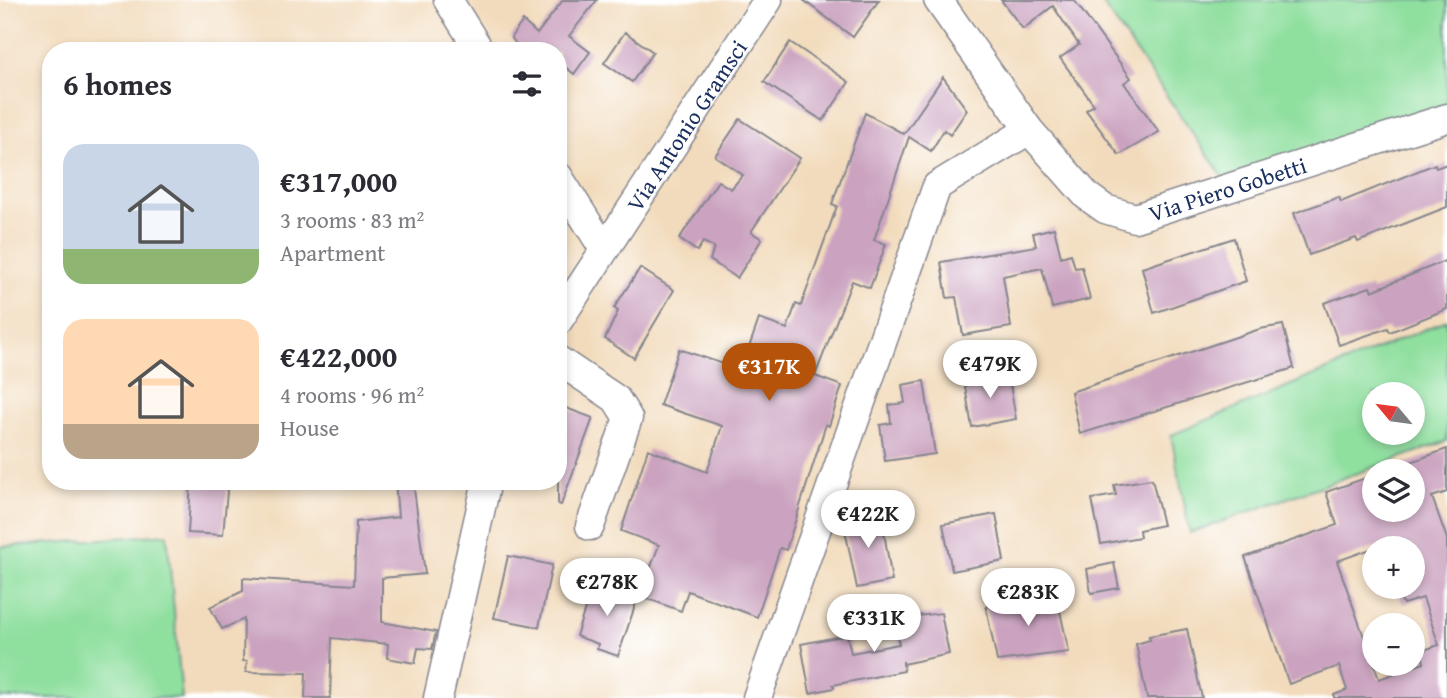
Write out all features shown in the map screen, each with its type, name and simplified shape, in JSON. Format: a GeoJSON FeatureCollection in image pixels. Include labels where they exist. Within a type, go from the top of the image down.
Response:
{"type":"FeatureCollection","features":[{"type":"Feature","properties":{"kind":"street"},"geometry":{"type":"LineString","coordinates":[[448,0],[474,42]]}},
{"type":"Feature","properties":{"kind":"street","name":"Via Antonio Gramsci"},"geometry":{"type":"LineString","coordinates":[[567,307],[768,0]]}},
{"type":"Feature","properties":{"kind":"street","name":"Via Piero Gobetti"},"geometry":{"type":"LineString","coordinates":[[938,0],[1029,130],[1087,196],[1105,209],[1135,218],[1447,118]]}},
{"type":"Feature","properties":{"kind":"street"},"geometry":{"type":"LineString","coordinates":[[757,698],[937,186],[1029,130]]}},
{"type":"Feature","properties":{"kind":"street"},"geometry":{"type":"LineString","coordinates":[[567,190],[604,248]]}},
{"type":"Feature","properties":{"kind":"street"},"geometry":{"type":"LineString","coordinates":[[567,366],[616,399],[628,418],[590,526]]}},
{"type":"Feature","properties":{"kind":"street"},"geometry":{"type":"LineString","coordinates":[[438,698],[485,490]]}},
{"type":"Feature","properties":{"kind":"green space"},"geometry":{"type":"Polygon","coordinates":[[[1100,0],[1447,0],[1447,111],[1228,184],[1100,0]]]}},
{"type":"Feature","properties":{"kind":"green space"},"geometry":{"type":"Polygon","coordinates":[[[1447,320],[1447,441],[1397,459],[1362,459],[1362,471],[1190,533],[1171,435],[1447,320]]]}},
{"type":"Feature","properties":{"kind":"green space"},"geometry":{"type":"Polygon","coordinates":[[[167,534],[182,698],[0,698],[0,547],[167,534]]]}},
{"type":"Feature","properties":{"kind":"building"},"geometry":{"type":"Polygon","coordinates":[[[563,0],[597,0],[569,36],[590,52],[574,74],[567,68],[567,42],[515,42],[511,37],[523,21],[537,34],[563,0]]]}},
{"type":"Feature","properties":{"kind":"building"},"geometry":{"type":"Polygon","coordinates":[[[803,0],[879,0],[853,37],[803,0]]]}},
{"type":"Feature","properties":{"kind":"building"},"geometry":{"type":"Polygon","coordinates":[[[1001,0],[1074,0],[1131,78],[1124,83],[1159,132],[1119,155],[1086,110],[1094,105],[1060,58],[1079,45],[1053,6],[1023,29],[1001,0]]]}},
{"type":"Feature","properties":{"kind":"building"},"geometry":{"type":"Polygon","coordinates":[[[625,32],[653,52],[632,82],[604,63],[625,32]]]}},
{"type":"Feature","properties":{"kind":"building"},"geometry":{"type":"Polygon","coordinates":[[[790,42],[849,82],[823,121],[764,82],[790,42]]]}},
{"type":"Feature","properties":{"kind":"building"},"geometry":{"type":"Polygon","coordinates":[[[943,77],[967,110],[950,135],[944,130],[931,151],[909,137],[874,240],[886,244],[870,288],[852,281],[815,376],[842,386],[829,426],[826,424],[786,550],[780,548],[757,617],[688,591],[681,611],[640,596],[659,545],[621,531],[648,449],[707,472],[722,426],[660,405],[679,349],[741,370],[759,319],[787,329],[796,304],[801,306],[837,206],[832,204],[865,113],[904,134],[943,77]]]}},
{"type":"Feature","properties":{"kind":"building"},"geometry":{"type":"Polygon","coordinates":[[[740,119],[800,158],[751,232],[762,239],[737,278],[710,260],[714,247],[703,242],[697,251],[679,239],[718,181],[731,189],[743,175],[715,156],[740,119]]]}},
{"type":"Feature","properties":{"kind":"building"},"geometry":{"type":"Polygon","coordinates":[[[1435,164],[1436,168],[1447,164],[1447,207],[1358,242],[1356,238],[1309,255],[1294,213],[1339,197],[1341,202],[1435,164]]]}},
{"type":"Feature","properties":{"kind":"building"},"geometry":{"type":"Polygon","coordinates":[[[1054,228],[1061,257],[1071,254],[1075,268],[1082,267],[1090,299],[1052,308],[1042,268],[1003,276],[1011,327],[963,335],[956,297],[947,298],[941,262],[1036,246],[1033,233],[1054,228]]]}},
{"type":"Feature","properties":{"kind":"building"},"geometry":{"type":"Polygon","coordinates":[[[1234,238],[1246,281],[1154,313],[1142,268],[1234,238]]]}},
{"type":"Feature","properties":{"kind":"building"},"geometry":{"type":"Polygon","coordinates":[[[1447,260],[1447,309],[1390,332],[1388,328],[1339,345],[1324,303],[1370,287],[1372,291],[1447,260]]]}},
{"type":"Feature","properties":{"kind":"building"},"geometry":{"type":"Polygon","coordinates":[[[640,268],[674,290],[634,358],[605,339],[618,311],[614,308],[640,268]]]}},
{"type":"Feature","properties":{"kind":"building"},"geometry":{"type":"Polygon","coordinates":[[[1283,325],[1294,368],[1080,434],[1071,392],[1260,329],[1283,325]]]}},
{"type":"Feature","properties":{"kind":"building"},"geometry":{"type":"Polygon","coordinates":[[[1008,373],[1016,419],[972,427],[964,381],[1008,373]]]}},
{"type":"Feature","properties":{"kind":"building"},"geometry":{"type":"Polygon","coordinates":[[[924,381],[935,454],[885,461],[880,425],[891,423],[889,405],[905,403],[902,385],[924,381]]]}},
{"type":"Feature","properties":{"kind":"building"},"geometry":{"type":"Polygon","coordinates":[[[567,408],[593,418],[567,489],[567,408]]]}},
{"type":"Feature","properties":{"kind":"building"},"geometry":{"type":"Polygon","coordinates":[[[1447,449],[1447,492],[1432,497],[1447,539],[1447,698],[1334,698],[1334,695],[1347,690],[1339,666],[1289,684],[1245,557],[1337,525],[1326,492],[1362,479],[1362,522],[1425,522],[1425,459],[1419,459],[1447,449]]]}},
{"type":"Feature","properties":{"kind":"building"},"geometry":{"type":"Polygon","coordinates":[[[1152,479],[1163,525],[1139,530],[1140,537],[1101,544],[1092,499],[1116,495],[1114,485],[1152,479]]]}},
{"type":"Feature","properties":{"kind":"building"},"geometry":{"type":"Polygon","coordinates":[[[190,490],[227,490],[223,535],[188,533],[190,490]]]}},
{"type":"Feature","properties":{"kind":"building"},"geometry":{"type":"Polygon","coordinates":[[[396,490],[414,490],[425,574],[382,578],[382,622],[436,632],[432,649],[418,648],[415,663],[387,658],[388,644],[332,638],[330,698],[305,698],[306,673],[246,672],[247,661],[243,661],[244,619],[222,629],[210,607],[243,591],[243,578],[354,585],[356,522],[398,517],[396,490]]]}},
{"type":"Feature","properties":{"kind":"building"},"geometry":{"type":"Polygon","coordinates":[[[558,490],[567,490],[561,505],[558,504],[558,490]]]}},
{"type":"Feature","properties":{"kind":"building"},"geometry":{"type":"Polygon","coordinates":[[[881,514],[892,581],[857,588],[843,520],[881,514]]]}},
{"type":"Feature","properties":{"kind":"building"},"geometry":{"type":"Polygon","coordinates":[[[996,514],[1004,561],[952,571],[943,524],[996,514]]]}},
{"type":"Feature","properties":{"kind":"building"},"geometry":{"type":"Polygon","coordinates":[[[508,556],[552,565],[539,627],[494,618],[508,556]]]}},
{"type":"Feature","properties":{"kind":"building"},"geometry":{"type":"Polygon","coordinates":[[[1114,563],[1119,588],[1091,593],[1087,569],[1114,563]]]}},
{"type":"Feature","properties":{"kind":"building"},"geometry":{"type":"Polygon","coordinates":[[[594,582],[638,597],[618,656],[597,649],[598,644],[576,636],[594,582]]]}},
{"type":"Feature","properties":{"kind":"building"},"geometry":{"type":"Polygon","coordinates":[[[1056,593],[1069,652],[997,661],[986,607],[1056,593]]]}},
{"type":"Feature","properties":{"kind":"building"},"geometry":{"type":"Polygon","coordinates":[[[1401,599],[1420,599],[1403,604],[1401,599]]]}},
{"type":"Feature","properties":{"kind":"building"},"geometry":{"type":"Polygon","coordinates":[[[941,613],[949,654],[903,664],[904,671],[833,685],[834,688],[810,693],[801,644],[847,635],[851,653],[899,644],[893,619],[941,613]]]}},
{"type":"Feature","properties":{"kind":"building"},"geometry":{"type":"Polygon","coordinates":[[[1187,629],[1202,698],[1147,698],[1136,644],[1150,640],[1149,636],[1187,629]]]}}]}
